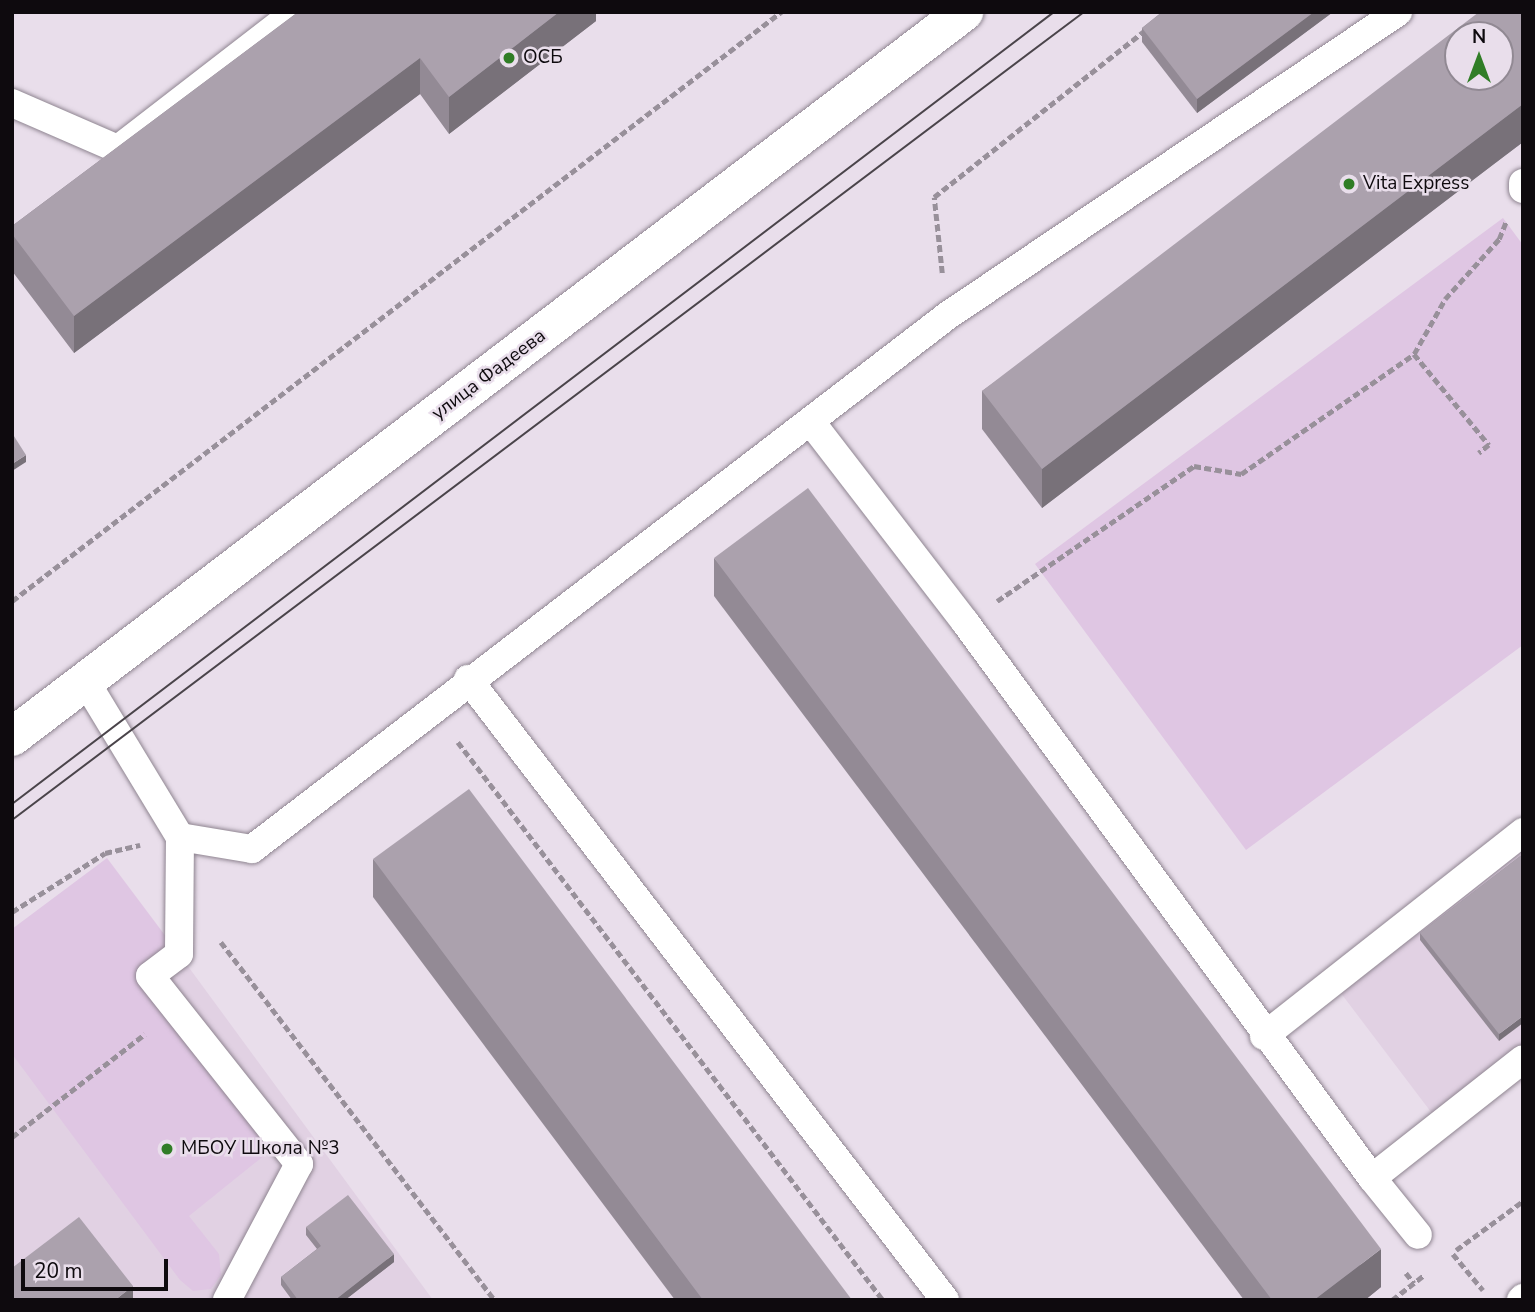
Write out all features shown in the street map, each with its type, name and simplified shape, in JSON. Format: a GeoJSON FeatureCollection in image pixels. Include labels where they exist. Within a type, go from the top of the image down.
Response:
{"type":"FeatureCollection","features":[{"type":"Feature","properties":{"kind":"street","name":"улица Фадеева"},"geometry":{"type":"LineString","coordinates":[[12,737],[964,12]]}},
{"type":"Feature","properties":{"kind":"lane"},"geometry":{"type":"LineString","coordinates":[[12,103],[118,149],[295,12]]}},
{"type":"Feature","properties":{"kind":"lane"},"geometry":{"type":"LineString","coordinates":[[180,836],[252,849],[468,679],[947,316],[1398,12]]}},
{"type":"Feature","properties":{"kind":"lane"},"geometry":{"type":"LineString","coordinates":[[810,422],[965,622],[1264,1035],[1418,1235]]}},
{"type":"Feature","properties":{"kind":"lane"},"geometry":{"type":"LineString","coordinates":[[468,679],[945,1300]]}},
{"type":"Feature","properties":{"kind":"lane"},"geometry":{"type":"LineString","coordinates":[[86,682],[180,836],[179,954],[150,976],[299,1164],[227,1300]]}},
{"type":"Feature","properties":{"kind":"lane"},"geometry":{"type":"LineString","coordinates":[[1264,1035],[1523,832]]}},
{"type":"Feature","properties":{"kind":"lane"},"geometry":{"type":"LineString","coordinates":[[1372,1178],[1523,1059]]}},
{"type":"Feature","properties":{"kind":"path"},"geometry":{"type":"LineString","coordinates":[[12,601],[782,12]]}},
{"type":"Feature","properties":{"kind":"path"},"geometry":{"type":"LineString","coordinates":[[942,280],[934,197],[1158,20]]}},
{"type":"Feature","properties":{"kind":"path"},"geometry":{"type":"LineString","coordinates":[[965,622],[1194,466],[1241,474],[1413,354],[1445,299],[1499,239],[1522,186]]}},
{"type":"Feature","properties":{"kind":"path"},"geometry":{"type":"LineString","coordinates":[[1413,354],[1489,445],[1479,453]]}},
{"type":"Feature","properties":{"kind":"path"},"geometry":{"type":"LineString","coordinates":[[432,707],[883,1300]]}},
{"type":"Feature","properties":{"kind":"path"},"geometry":{"type":"LineString","coordinates":[[12,912],[105,853],[180,836]]}},
{"type":"Feature","properties":{"kind":"path"},"geometry":{"type":"LineString","coordinates":[[217,937],[495,1300]]}},
{"type":"Feature","properties":{"kind":"path"},"geometry":{"type":"LineString","coordinates":[[12,1137],[176,1010]]}},
{"type":"Feature","properties":{"kind":"path"},"geometry":{"type":"LineString","coordinates":[[1452,1254],[1492,1300]]}},
{"type":"Feature","properties":{"kind":"shaded area"},"geometry":{"type":"Polygon","coordinates":[[[1503,218],[1523,245],[1523,645],[1246,850],[1035,564],[1503,218]]]}},
{"type":"Feature","properties":{"kind":"shaded area"},"geometry":{"type":"Polygon","coordinates":[[[1523,849],[1523,1047],[1434,1116],[1340,992],[1523,849]]]}},
{"type":"Feature","properties":{"kind":"shaded area"},"geometry":{"type":"Polygon","coordinates":[[[107,858],[179,954],[151,976],[281,1142],[189,1216],[219,1254],[221,1275],[211,1289],[193,1291],[180,1280],[12,1054],[12,929],[107,858]]]}},
{"type":"Feature","properties":{"kind":"shaded area","name":"МБОУ Школа №3"},"geometry":{"type":"Polygon","coordinates":[[[12,929],[179,954],[433,1300],[12,1300],[12,929]]]}},
{"type":"Feature","properties":{"kind":"building"},"geometry":{"type":"Polygon","coordinates":[[[298,12],[559,12],[449,97],[420,58],[74,316],[12,234],[12,226],[298,12]]]}},
{"type":"Feature","properties":{"kind":"building"},"geometry":{"type":"Polygon","coordinates":[[[1162,12],[1314,12],[1197,99],[1142,28],[1162,12]]]}},
{"type":"Feature","properties":{"kind":"building"},"geometry":{"type":"Polygon","coordinates":[[[1479,12],[1523,12],[1523,104],[1042,469],[982,391],[1444,39],[1444,91],[1514,91],[1514,21],[1467,21],[1479,12]]]}},
{"type":"Feature","properties":{"kind":"building"},"geometry":{"type":"Polygon","coordinates":[[[12,433],[26,455],[12,464],[12,433]]]}},
{"type":"Feature","properties":{"kind":"building"},"geometry":{"type":"Polygon","coordinates":[[[808,488],[1381,1249],[1314,1300],[1272,1300],[714,558],[808,488]]]}},
{"type":"Feature","properties":{"kind":"building"},"geometry":{"type":"Polygon","coordinates":[[[469,789],[852,1300],[703,1300],[373,859],[469,789]]]}},
{"type":"Feature","properties":{"kind":"building"},"geometry":{"type":"Polygon","coordinates":[[[1523,854],[1523,1016],[1499,1034],[1420,933],[1523,854]]]}},
{"type":"Feature","properties":{"kind":"building"},"geometry":{"type":"Polygon","coordinates":[[[348,1195],[394,1254],[335,1300],[298,1300],[281,1277],[321,1246],[306,1227],[348,1195]]]}},
{"type":"Feature","properties":{"kind":"building"},"geometry":{"type":"Polygon","coordinates":[[[79,1217],[133,1286],[115,1300],[12,1300],[12,1268],[79,1217]]]}},
{"type":"Feature","properties":{"kind":"tram line"},"geometry":{"type":"LineString","coordinates":[[12,804],[1054,12]]}},
{"type":"Feature","properties":{"kind":"tram line"},"geometry":{"type":"LineString","coordinates":[[12,820],[1084,12]]}},
{"type":"Feature","properties":{"kind":"place","name":"ОСБ"},"geometry":{"type":"Point","coordinates":[509,58]}},
{"type":"Feature","properties":{"kind":"place","name":"Vita Express"},"geometry":{"type":"Point","coordinates":[1349,184]}},
{"type":"Feature","properties":{"kind":"place","name":"МБОУ Школа №3"},"geometry":{"type":"Point","coordinates":[167,1149]}}]}
